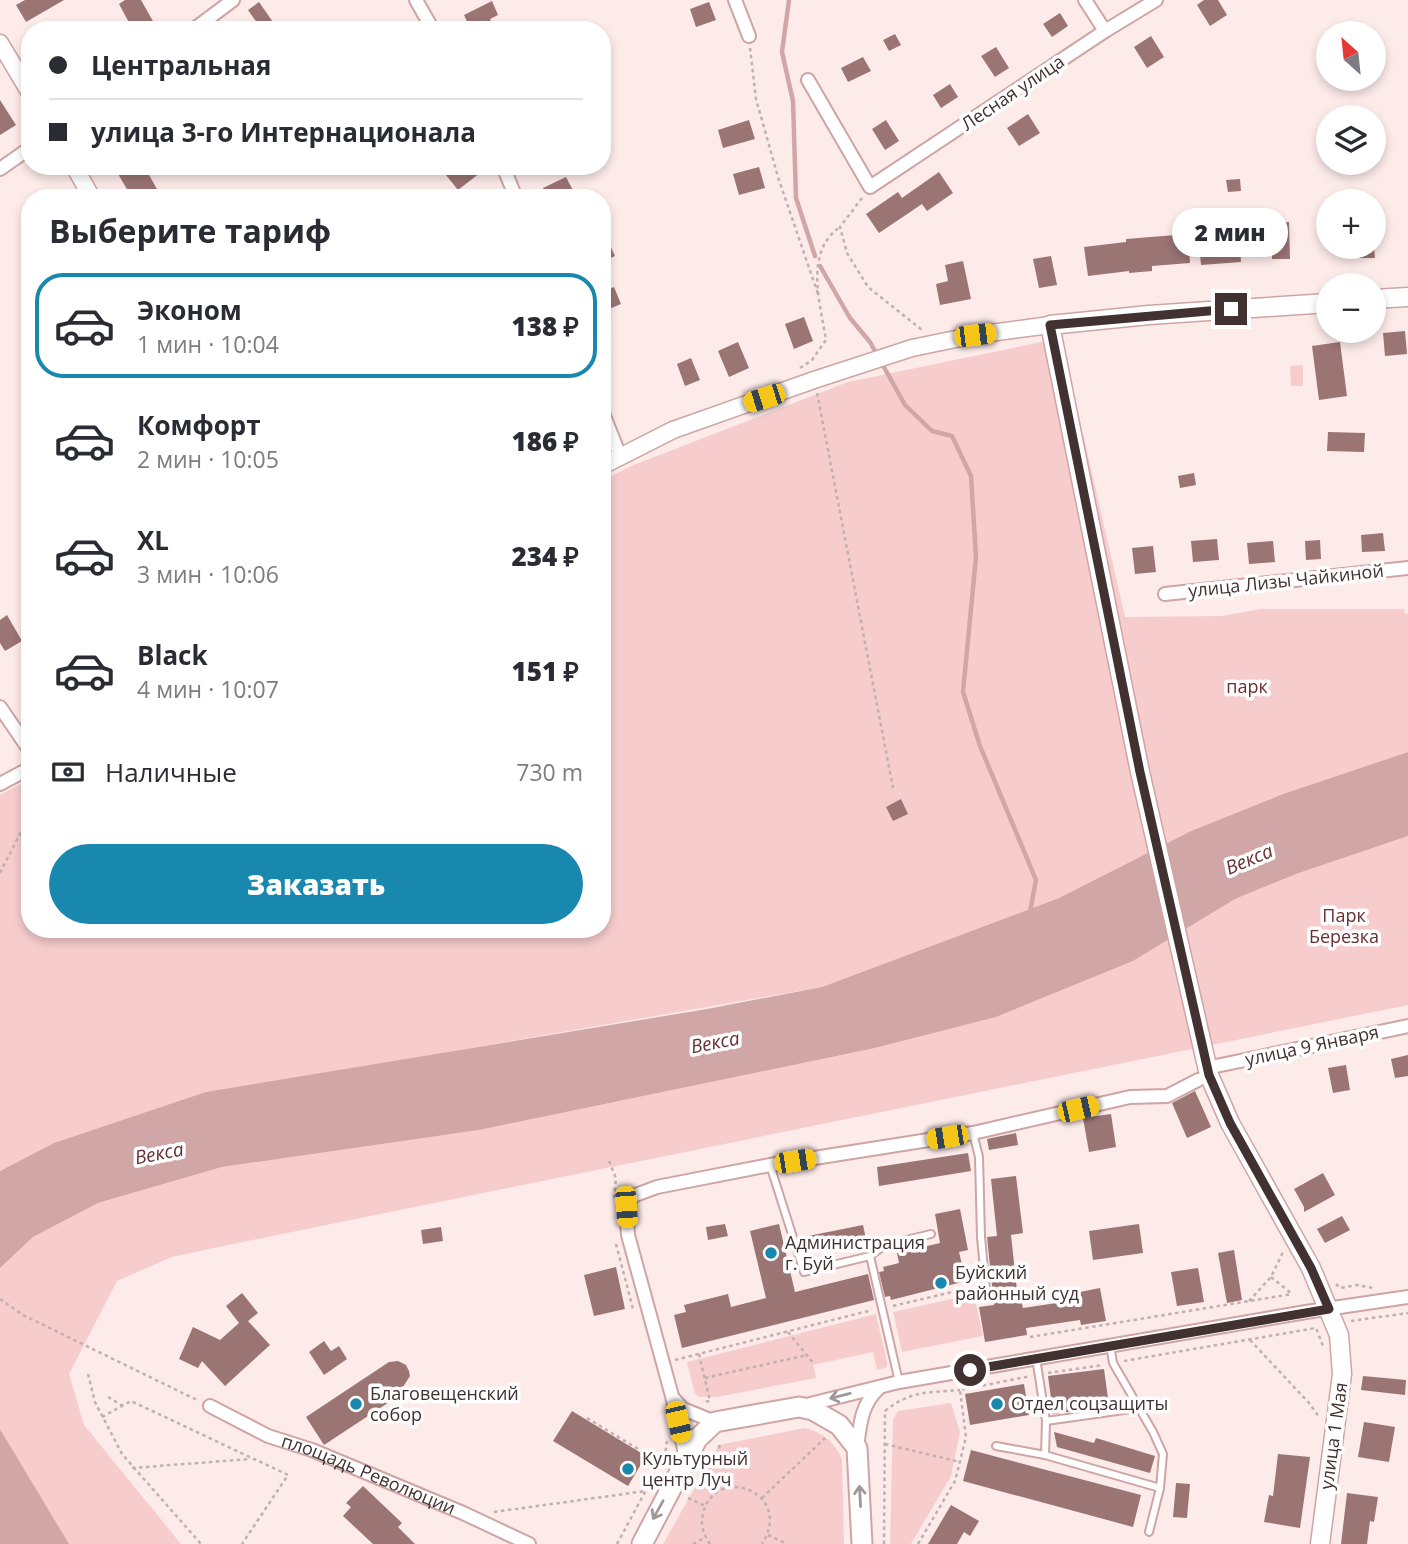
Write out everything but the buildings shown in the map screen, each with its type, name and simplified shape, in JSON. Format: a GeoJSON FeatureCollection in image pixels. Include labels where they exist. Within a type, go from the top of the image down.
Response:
{"type":"FeatureCollection","features":[{"type":"Feature","properties":{"kind":"main road"},"geometry":{"type":"LineString","coordinates":[[1386,298],[1408,297]]}},
{"type":"Feature","properties":{"kind":"main road"},"geometry":{"type":"LineString","coordinates":[[1050,325],[1149,315],[1316,304]]}},
{"type":"Feature","properties":{"kind":"main road","name":"улица 1 Мая"},"geometry":{"type":"LineString","coordinates":[[1050,325],[1140,772],[1209,1075],[1230,1123],[1311,1268],[1339,1335],[1342,1374],[1320,1544]]}},
{"type":"Feature","properties":{"kind":"main road"},"geometry":{"type":"LineString","coordinates":[[642,1544],[697,1439],[715,1422],[799,1407],[830,1418],[846,1432],[857,1448],[862,1544]]}},
{"type":"Feature","properties":{"kind":"street"},"geometry":{"type":"LineString","coordinates":[[204,21],[233,0]]}},
{"type":"Feature","properties":{"kind":"street"},"geometry":{"type":"LineString","coordinates":[[415,0],[428,21]]}},
{"type":"Feature","properties":{"kind":"street"},"geometry":{"type":"LineString","coordinates":[[735,0],[749,36]]}},
{"type":"Feature","properties":{"kind":"street"},"geometry":{"type":"LineString","coordinates":[[1085,0],[1105,31]]}},
{"type":"Feature","properties":{"kind":"street","name":"Лесная улица"},"geometry":{"type":"LineString","coordinates":[[870,187],[1156,0]]}},
{"type":"Feature","properties":{"kind":"street"},"geometry":{"type":"LineString","coordinates":[[0,43],[21,78]]}},
{"type":"Feature","properties":{"kind":"street"},"geometry":{"type":"LineString","coordinates":[[808,80],[870,187]]}},
{"type":"Feature","properties":{"kind":"street"},"geometry":{"type":"LineString","coordinates":[[0,169],[21,154]]}},
{"type":"Feature","properties":{"kind":"street"},"geometry":{"type":"LineString","coordinates":[[611,461],[673,430],[912,348],[947,340],[1050,325]]}},
{"type":"Feature","properties":{"kind":"street"},"geometry":{"type":"LineString","coordinates":[[611,434],[620,456]]}},
{"type":"Feature","properties":{"kind":"street","name":"улица Лизы Чайкиной"},"geometry":{"type":"LineString","coordinates":[[1165,594],[1408,568]]}},
{"type":"Feature","properties":{"kind":"street"},"geometry":{"type":"LineString","coordinates":[[0,707],[21,738]]}},
{"type":"Feature","properties":{"kind":"street"},"geometry":{"type":"LineString","coordinates":[[0,783],[21,772]]}},
{"type":"Feature","properties":{"kind":"street","name":"улица 9 Января"},"geometry":{"type":"LineString","coordinates":[[1216,1066],[1408,1026]]}},
{"type":"Feature","properties":{"kind":"street"},"geometry":{"type":"LineString","coordinates":[[683,1464],[684,1449],[672,1396],[620,1205],[657,1187],[770,1165],[973,1133],[1130,1097],[1167,1096],[1198,1080]]}},
{"type":"Feature","properties":{"kind":"street"},"geometry":{"type":"LineString","coordinates":[[799,1407],[899,1382],[1408,1297]]}},
{"type":"Feature","properties":{"kind":"street"},"geometry":{"type":"LineString","coordinates":[[857,1448],[864,1409],[870,1396],[882,1386]]}},
{"type":"Feature","properties":{"kind":"street"},"geometry":{"type":"LineString","coordinates":[[672,1396],[683,1409],[715,1422]]}},
{"type":"Feature","properties":{"kind":"street","name":"площадь Революции"},"geometry":{"type":"LineString","coordinates":[[210,1406],[268,1436],[312,1450],[474,1518],[509,1540],[529,1544]]}},
{"type":"Feature","properties":{"kind":"lane"},"geometry":{"type":"LineString","coordinates":[[973,1133],[979,1157],[986,1290]]}},
{"type":"Feature","properties":{"kind":"lane"},"geometry":{"type":"LineString","coordinates":[[770,1165],[804,1272],[870,1256],[885,1245],[931,1234]]}},
{"type":"Feature","properties":{"kind":"lane"},"geometry":{"type":"LineString","coordinates":[[870,1256],[899,1382]]}},
{"type":"Feature","properties":{"kind":"lane"},"geometry":{"type":"LineString","coordinates":[[1110,1345],[1113,1363],[1163,1454],[1160,1488],[1149,1532]]}},
{"type":"Feature","properties":{"kind":"lane"},"geometry":{"type":"LineString","coordinates":[[1036,1358],[1046,1421],[1045,1455]]}},
{"type":"Feature","properties":{"kind":"lane"},"geometry":{"type":"LineString","coordinates":[[1046,1421],[1138,1408]]}},
{"type":"Feature","properties":{"kind":"lane"},"geometry":{"type":"LineString","coordinates":[[996,1446],[1045,1455],[1160,1488]]}},
{"type":"Feature","properties":{"kind":"path"},"geometry":{"type":"LineString","coordinates":[[749,36],[756,99],[778,177],[819,297]]}},
{"type":"Feature","properties":{"kind":"path"},"geometry":{"type":"LineString","coordinates":[[787,390],[792,374],[812,360],[826,340],[817,262],[830,233],[839,227],[870,187]]}},
{"type":"Feature","properties":{"kind":"path"},"geometry":{"type":"LineString","coordinates":[[839,227],[847,253],[868,287],[924,332],[947,340]]}},
{"type":"Feature","properties":{"kind":"path"},"geometry":{"type":"LineString","coordinates":[[814,380],[892,788]]}},
{"type":"Feature","properties":{"kind":"path"},"geometry":{"type":"LineString","coordinates":[[0,873],[21,832]]}},
{"type":"Feature","properties":{"kind":"path"},"geometry":{"type":"LineString","coordinates":[[608,1161],[617,1178],[620,1205]]}},
{"type":"Feature","properties":{"kind":"path"},"geometry":{"type":"LineString","coordinates":[[615,1236],[634,1313]]}},
{"type":"Feature","properties":{"kind":"path"},"geometry":{"type":"LineString","coordinates":[[1030,1337],[1247,1303],[1292,1294],[1271,1278],[1247,1303]]}},
{"type":"Feature","properties":{"kind":"path"},"geometry":{"type":"LineString","coordinates":[[1332,1280],[1340,1288],[1357,1285],[1378,1288]]}},
{"type":"Feature","properties":{"kind":"path"},"geometry":{"type":"LineString","coordinates":[[676,1360],[969,1289]]}},
{"type":"Feature","properties":{"kind":"path"},"geometry":{"type":"LineString","coordinates":[[0,1299],[23,1315],[210,1406]]}},
{"type":"Feature","properties":{"kind":"path"},"geometry":{"type":"LineString","coordinates":[[1351,1321],[1408,1313]]}},
{"type":"Feature","properties":{"kind":"path"},"geometry":{"type":"LineString","coordinates":[[788,1332],[814,1364]]}},
{"type":"Feature","properties":{"kind":"path"},"geometry":{"type":"LineString","coordinates":[[1250,1340],[1309,1403],[1325,1425]]}},
{"type":"Feature","properties":{"kind":"path"},"geometry":{"type":"LineString","coordinates":[[698,1402],[710,1401],[699,1354]]}},
{"type":"Feature","properties":{"kind":"path"},"geometry":{"type":"LineString","coordinates":[[705,1378],[807,1355]]}},
{"type":"Feature","properties":{"kind":"path"},"geometry":{"type":"LineString","coordinates":[[88,1374],[95,1402],[122,1454],[201,1544]]}},
{"type":"Feature","properties":{"kind":"path"},"geometry":{"type":"LineString","coordinates":[[884,1544],[885,1411],[901,1398],[960,1390]]}},
{"type":"Feature","properties":{"kind":"path"},"geometry":{"type":"LineString","coordinates":[[108,1397],[123,1406]]}},
{"type":"Feature","properties":{"kind":"path"},"geometry":{"type":"LineString","coordinates":[[102,1417],[131,1401],[288,1475],[242,1544]]}},
{"type":"Feature","properties":{"kind":"path"},"geometry":{"type":"LineString","coordinates":[[587,1418],[661,1463]]}},
{"type":"Feature","properties":{"kind":"path"},"geometry":{"type":"LineString","coordinates":[[617,1544],[661,1463],[667,1444],[666,1430]]}},
{"type":"Feature","properties":{"kind":"path"},"geometry":{"type":"LineString","coordinates":[[762,1498],[826,1437]]}},
{"type":"Feature","properties":{"kind":"path"},"geometry":{"type":"LineString","coordinates":[[885,1444],[960,1462]]}},
{"type":"Feature","properties":{"kind":"path"},"geometry":{"type":"LineString","coordinates":[[719,1445],[728,1488]]}},
{"type":"Feature","properties":{"kind":"path"},"geometry":{"type":"LineString","coordinates":[[132,1468],[253,1458]]}},
{"type":"Feature","properties":{"kind":"path"},"geometry":{"type":"LineString","coordinates":[[710,1544],[705,1537],[702,1517],[705,1506],[711,1498],[728,1488],[747,1488],[762,1498],[770,1515],[768,1535],[762,1544]]}},
{"type":"Feature","properties":{"kind":"path"},"geometry":{"type":"LineString","coordinates":[[474,1518],[500,1510],[646,1491]]}},
{"type":"Feature","properties":{"kind":"path"},"geometry":{"type":"LineString","coordinates":[[688,1498],[705,1506]]}},
{"type":"Feature","properties":{"kind":"path"},"geometry":{"type":"LineString","coordinates":[[768,1535],[787,1544]]}},
{"type":"Feature","properties":{"kind":"path"},"geometry":{"type":"LineString","coordinates":[[693,1544],[705,1537]]}},
{"type":"Feature","properties":{"kind":"green space","name":"парк"},"geometry":{"type":"Polygon","coordinates":[[[1061,338],[1125,617],[1222,616],[1261,609],[1405,609],[1404,613],[1408,614],[1408,752],[1283,794],[1191,831],[1059,898],[822,987],[431,1055],[118,1122],[54,1143],[0,1171],[0,795],[21,784],[21,938],[611,938],[611,476],[631,466],[848,382],[1061,338]]]}},
{"type":"Feature","properties":{"kind":"green space"},"geometry":{"type":"Polygon","coordinates":[[[1303,365],[1303,386],[1291,386],[1290,366],[1303,365]]]}},
{"type":"Feature","properties":{"kind":"green space","name":"Парк Березка"},"geometry":{"type":"Polygon","coordinates":[[[1408,836],[1408,1005],[218,1247],[172,1257],[117,1281],[69,1374],[84,1425],[181,1544],[69,1544],[0,1429],[0,1268],[33,1237],[98,1203],[222,1167],[479,1130],[875,1048],[996,1017],[1133,961],[1235,899],[1296,874],[1408,836]]]}},
{"type":"Feature","properties":{"kind":"green space"},"geometry":{"type":"Polygon","coordinates":[[[974,1294],[983,1336],[902,1352],[893,1312],[974,1294]]]}},
{"type":"Feature","properties":{"kind":"green space"},"geometry":{"type":"Polygon","coordinates":[[[876,1314],[887,1367],[877,1370],[873,1352],[813,1365],[816,1378],[717,1397],[699,1397],[695,1394],[687,1362],[876,1314]]]}},
{"type":"Feature","properties":{"kind":"green space"},"geometry":{"type":"Polygon","coordinates":[[[951,1403],[960,1432],[951,1476],[911,1544],[890,1544],[893,1419],[898,1411],[951,1403]]]}},
{"type":"Feature","properties":{"kind":"green space"},"geometry":{"type":"Polygon","coordinates":[[[804,1428],[828,1439],[842,1460],[844,1544],[663,1544],[719,1445],[804,1428]]]}},
{"type":"Feature","properties":{"kind":"water","name":"Векса"},"geometry":{"type":"Polygon","coordinates":[[[1408,752],[1408,836],[1296,874],[1235,899],[1133,961],[996,1017],[875,1048],[479,1130],[222,1167],[98,1203],[33,1237],[0,1268],[0,1171],[54,1143],[206,1092],[707,1009],[822,987],[1059,898],[1191,831],[1283,794],[1408,752]]]}},
{"type":"Feature","properties":{"kind":"water"},"geometry":{"type":"Polygon","coordinates":[[[0,1429],[69,1544],[0,1544],[0,1429]]]}},
{"type":"Feature","properties":{"kind":"waterway"},"geometry":{"type":"LineString","coordinates":[[789,0],[782,52],[793,101],[796,198],[815,256]]}},
{"type":"Feature","properties":{"kind":"waterway"},"geometry":{"type":"LineString","coordinates":[[820,266],[850,318],[870,342],[905,405],[932,431],[952,436],[971,476],[976,557],[963,692],[980,746],[1036,880],[1030,912]]}},
{"type":"Feature","properties":{"kind":"place","name":"Администрация г. Буй"},"geometry":{"type":"Point","coordinates":[771,1253]}},
{"type":"Feature","properties":{"kind":"place","name":"Буйский районный суд"},"geometry":{"type":"Point","coordinates":[941,1283]}},
{"type":"Feature","properties":{"kind":"place","name":"Благовещенский собор"},"geometry":{"type":"Point","coordinates":[356,1404]}},
{"type":"Feature","properties":{"kind":"place","name":"Отдел соцзащиты"},"geometry":{"type":"Point","coordinates":[997,1404]}},
{"type":"Feature","properties":{"kind":"place","name":"Культурный центр Луч"},"geometry":{"type":"Point","coordinates":[628,1469]}},
{"type":"Feature","properties":{"kind":"route"},"geometry":{"type":"LineString","coordinates":[[970,1370],[1329,1309],[1311,1268],[1230,1123],[1209,1075],[1140,772],[1050,325],[1231,309]]}}]}
